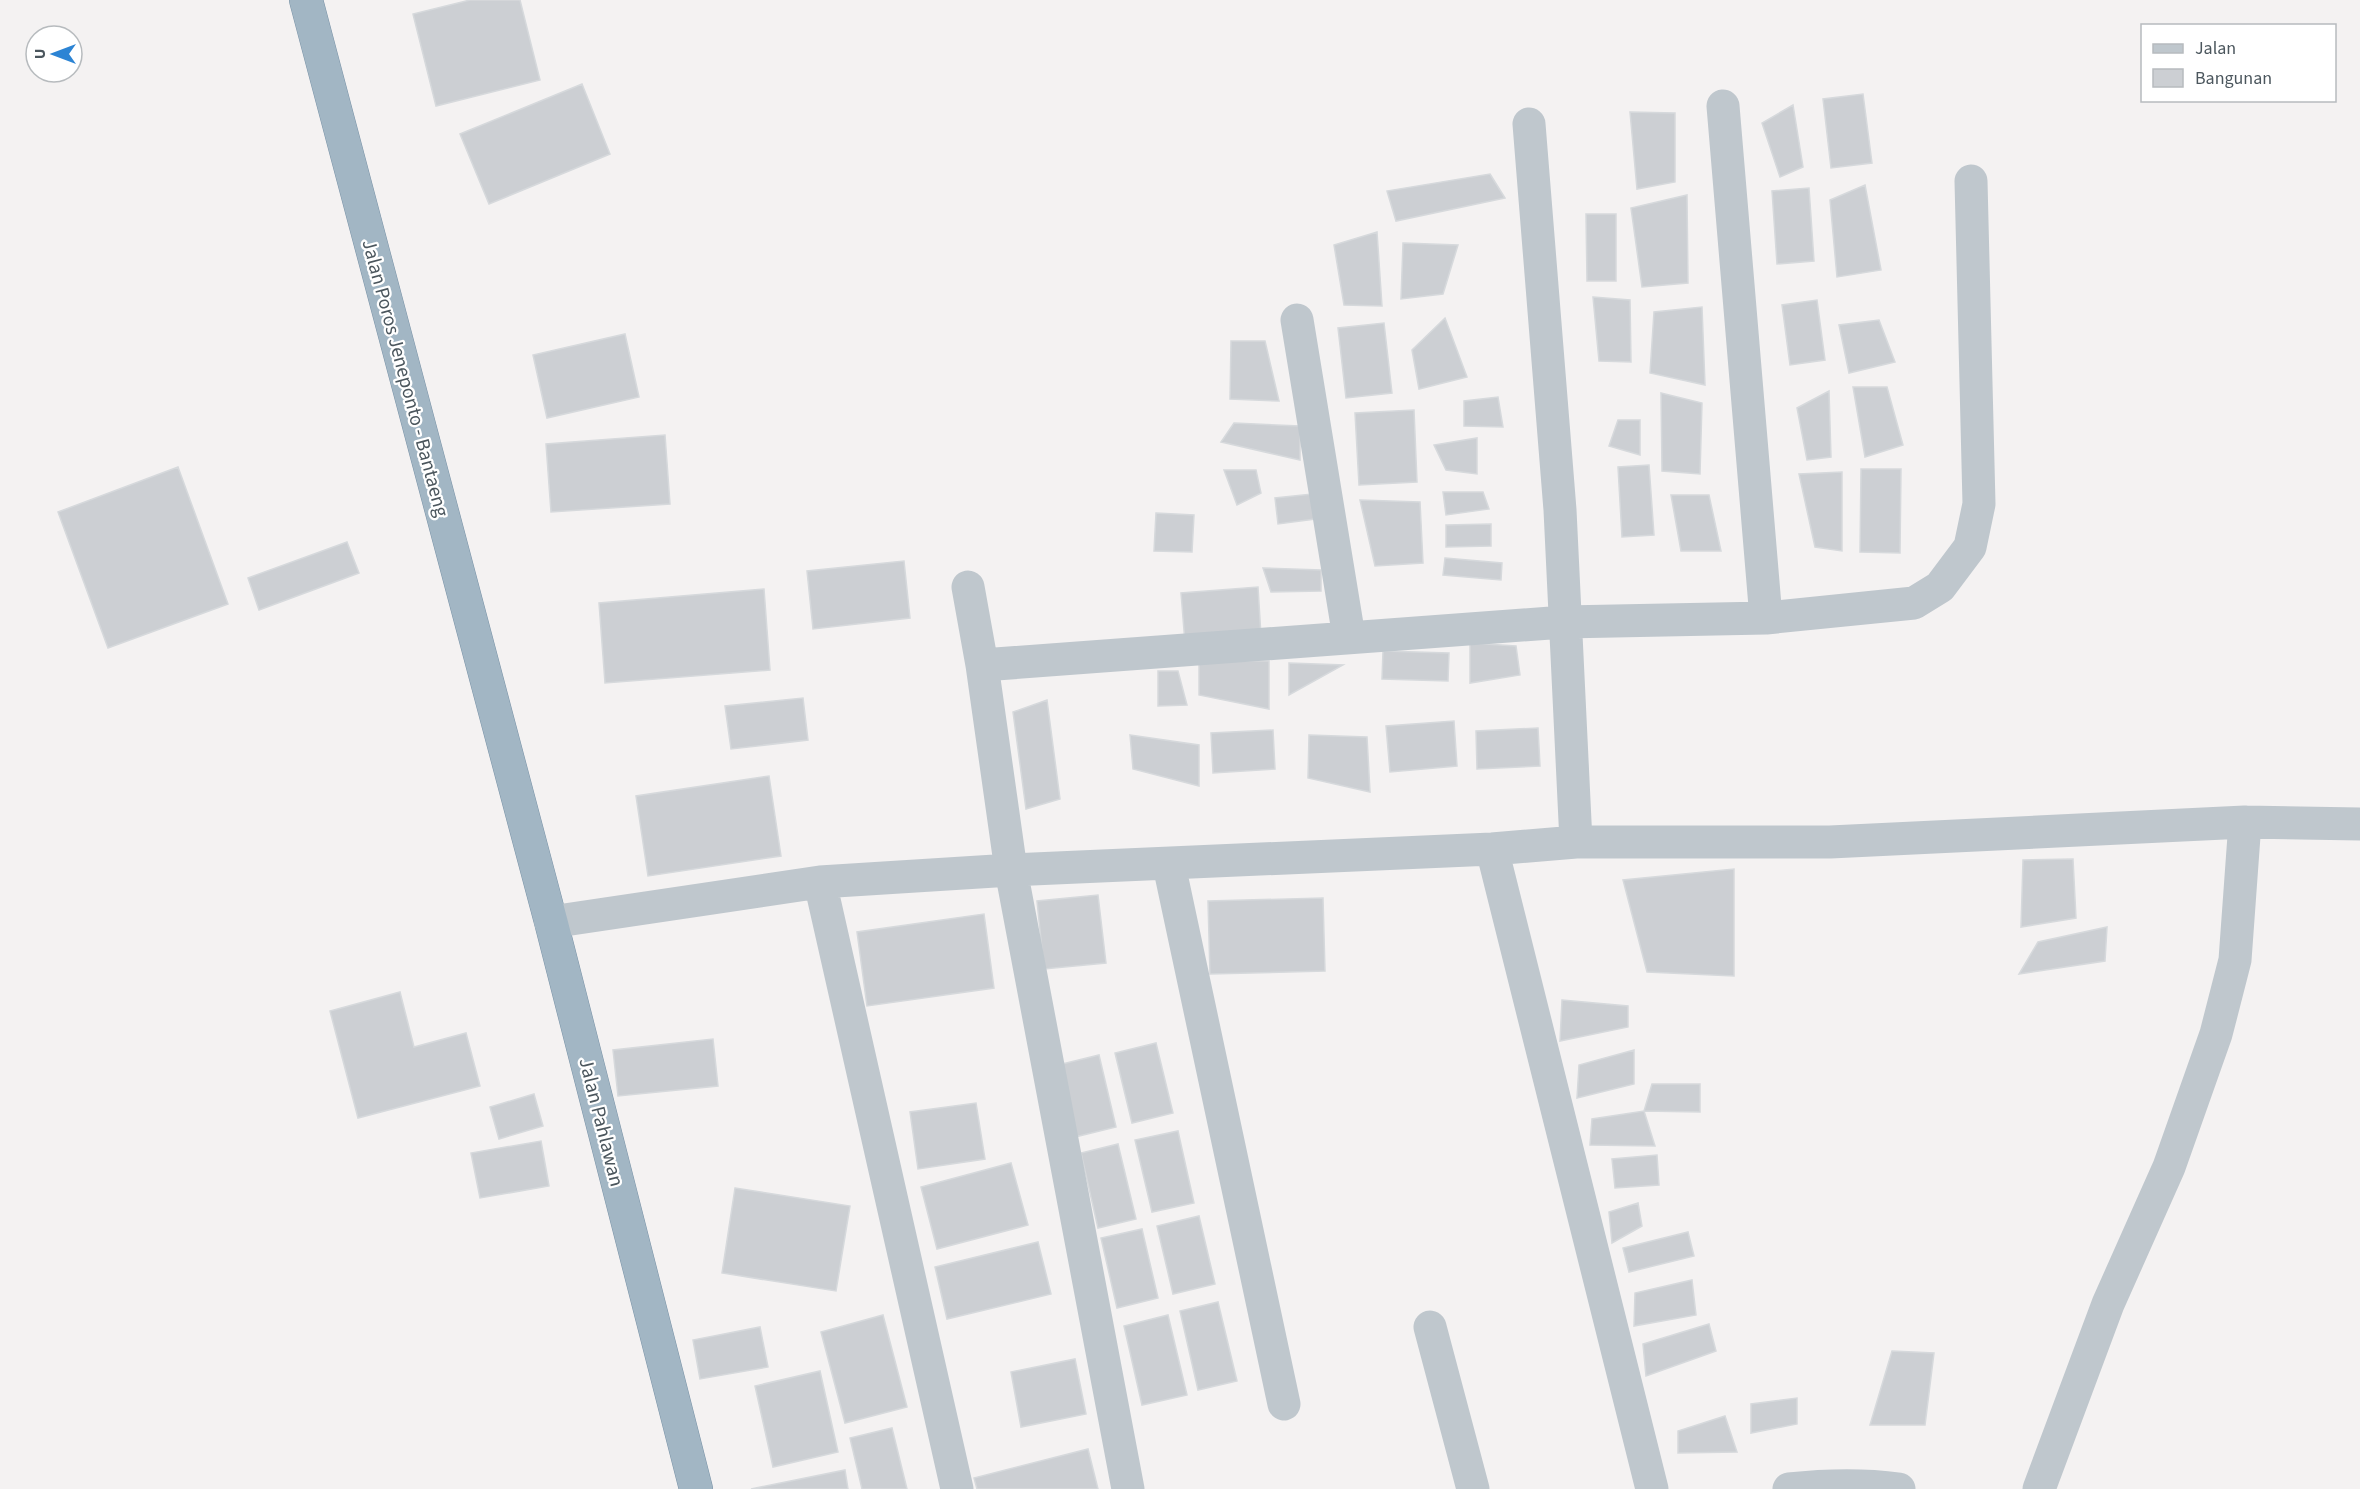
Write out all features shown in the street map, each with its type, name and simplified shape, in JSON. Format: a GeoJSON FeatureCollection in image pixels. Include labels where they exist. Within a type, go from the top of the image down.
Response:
{"type":"FeatureCollection","features":[{"type":"Feature","properties":{"kind":"highway","name":"Jalan Poros Jeneponto - Bantaeng"},"geometry":{"type":"LineString","coordinates":[[306,0],[506,756]]}},
{"type":"Feature","properties":{"kind":"highway","name":"Jalan Pahlawan"},"geometry":{"type":"LineString","coordinates":[[506,756],[551,922],[696,1489]]}},
{"type":"Feature","properties":{"kind":"street"},"geometry":{"type":"LineString","coordinates":[[1723,106],[1766,618]]}},
{"type":"Feature","properties":{"kind":"street"},"geometry":{"type":"LineString","coordinates":[[1529,124],[1560,498],[1576,842]]}},
{"type":"Feature","properties":{"kind":"street"},"geometry":{"type":"LineString","coordinates":[[982,665],[1564,622],[1766,618],[1914,603],[1940,587],[1970,547],[1979,504],[1971,181]]}},
{"type":"Feature","properties":{"kind":"street"},"geometry":{"type":"LineString","coordinates":[[1297,320],[1349,637]]}},
{"type":"Feature","properties":{"kind":"street"},"geometry":{"type":"LineString","coordinates":[[968,587],[982,665],[1011,870],[1128,1489]]}},
{"type":"Feature","properties":{"kind":"street"},"geometry":{"type":"LineString","coordinates":[[2039,1489],[2108,1305],[2169,1167],[2216,1034],[2235,960],[2245,822]]}},
{"type":"Feature","properties":{"kind":"street"},"geometry":{"type":"LineString","coordinates":[[551,922],[820,882],[1011,870],[1169,865],[1492,849],[1576,842],[1830,842],[2245,822],[2360,824]]}},
{"type":"Feature","properties":{"kind":"street"},"geometry":{"type":"LineString","coordinates":[[1492,849],[1652,1489]]}},
{"type":"Feature","properties":{"kind":"street"},"geometry":{"type":"LineString","coordinates":[[1169,865],[1284,1404]]}},
{"type":"Feature","properties":{"kind":"street"},"geometry":{"type":"LineString","coordinates":[[820,882],[957,1489]]}},
{"type":"Feature","properties":{"kind":"street"},"geometry":{"type":"LineString","coordinates":[[1430,1327],[1473,1489]]}},
{"type":"Feature","properties":{"kind":"street"},"geometry":{"type":"LineString","coordinates":[[1789,1489],[1827,1485],[1869,1485],[1899,1489]]}},
{"type":"Feature","properties":{"kind":"building"},"geometry":{"type":"Polygon","coordinates":[[[470,0],[520,0],[540,80],[436,106],[413,14],[470,0]]]}},
{"type":"Feature","properties":{"kind":"building"},"geometry":{"type":"Polygon","coordinates":[[[582,84],[610,154],[489,204],[460,134],[582,84]]]}},
{"type":"Feature","properties":{"kind":"building"},"geometry":{"type":"Polygon","coordinates":[[[1863,94],[1872,163],[1831,168],[1823,99],[1863,94]]]}},
{"type":"Feature","properties":{"kind":"building"},"geometry":{"type":"Polygon","coordinates":[[[1793,105],[1803,167],[1780,177],[1762,123],[1793,105]]]}},
{"type":"Feature","properties":{"kind":"building"},"geometry":{"type":"Polygon","coordinates":[[[1630,112],[1675,113],[1675,182],[1637,189],[1630,112]]]}},
{"type":"Feature","properties":{"kind":"building"},"geometry":{"type":"Polygon","coordinates":[[[1490,174],[1505,198],[1396,221],[1387,191],[1490,174]]]}},
{"type":"Feature","properties":{"kind":"building"},"geometry":{"type":"Polygon","coordinates":[[[1865,185],[1881,270],[1837,277],[1830,200],[1865,185]]]}},
{"type":"Feature","properties":{"kind":"building"},"geometry":{"type":"Polygon","coordinates":[[[1809,188],[1814,261],[1777,264],[1772,191],[1809,188]]]}},
{"type":"Feature","properties":{"kind":"building"},"geometry":{"type":"Polygon","coordinates":[[[1687,195],[1688,283],[1642,287],[1631,208],[1687,195]]]}},
{"type":"Feature","properties":{"kind":"building"},"geometry":{"type":"Polygon","coordinates":[[[1586,214],[1616,214],[1616,281],[1587,281],[1586,214]]]}},
{"type":"Feature","properties":{"kind":"building"},"geometry":{"type":"Polygon","coordinates":[[[1377,232],[1382,306],[1344,305],[1334,245],[1377,232]]]}},
{"type":"Feature","properties":{"kind":"building"},"geometry":{"type":"Polygon","coordinates":[[[1403,243],[1458,245],[1443,294],[1401,299],[1403,243]]]}},
{"type":"Feature","properties":{"kind":"building"},"geometry":{"type":"Polygon","coordinates":[[[1593,297],[1630,300],[1631,362],[1599,361],[1593,297]]]}},
{"type":"Feature","properties":{"kind":"building"},"geometry":{"type":"Polygon","coordinates":[[[1817,300],[1825,360],[1790,365],[1782,305],[1817,300]]]}},
{"type":"Feature","properties":{"kind":"building"},"geometry":{"type":"Polygon","coordinates":[[[1702,307],[1705,385],[1650,373],[1654,312],[1702,307]]]}},
{"type":"Feature","properties":{"kind":"building"},"geometry":{"type":"Polygon","coordinates":[[[1445,318],[1467,377],[1419,389],[1412,350],[1445,318]]]}},
{"type":"Feature","properties":{"kind":"building"},"geometry":{"type":"Polygon","coordinates":[[[1879,320],[1895,362],[1849,373],[1839,325],[1879,320]]]}},
{"type":"Feature","properties":{"kind":"building"},"geometry":{"type":"Polygon","coordinates":[[[1384,323],[1392,393],[1346,398],[1338,328],[1384,323]]]}},
{"type":"Feature","properties":{"kind":"building"},"geometry":{"type":"Polygon","coordinates":[[[625,334],[639,397],[547,418],[533,355],[625,334]]]}},
{"type":"Feature","properties":{"kind":"building"},"geometry":{"type":"Polygon","coordinates":[[[1231,341],[1265,341],[1279,401],[1230,399],[1231,341]]]}},
{"type":"Feature","properties":{"kind":"building"},"geometry":{"type":"Polygon","coordinates":[[[1853,387],[1887,387],[1903,445],[1865,457],[1853,387]]]}},
{"type":"Feature","properties":{"kind":"building"},"geometry":{"type":"Polygon","coordinates":[[[1829,391],[1831,457],[1807,460],[1797,408],[1829,391]]]}},
{"type":"Feature","properties":{"kind":"building"},"geometry":{"type":"Polygon","coordinates":[[[1661,393],[1702,403],[1700,474],[1662,471],[1661,393]]]}},
{"type":"Feature","properties":{"kind":"building"},"geometry":{"type":"Polygon","coordinates":[[[1498,397],[1503,427],[1464,426],[1464,401],[1498,397]]]}},
{"type":"Feature","properties":{"kind":"building"},"geometry":{"type":"Polygon","coordinates":[[[1414,410],[1417,482],[1359,485],[1355,413],[1414,410]]]}},
{"type":"Feature","properties":{"kind":"building"},"geometry":{"type":"Polygon","coordinates":[[[1618,420],[1640,420],[1640,455],[1609,446],[1618,420]]]}},
{"type":"Feature","properties":{"kind":"building"},"geometry":{"type":"Polygon","coordinates":[[[1234,423],[1300,426],[1300,460],[1221,442],[1234,423]]]}},
{"type":"Feature","properties":{"kind":"building"},"geometry":{"type":"Polygon","coordinates":[[[665,435],[670,504],[551,512],[546,444],[665,435]]]}},
{"type":"Feature","properties":{"kind":"building"},"geometry":{"type":"Polygon","coordinates":[[[1477,438],[1477,474],[1446,470],[1434,445],[1477,438]]]}},
{"type":"Feature","properties":{"kind":"building"},"geometry":{"type":"Polygon","coordinates":[[[1649,465],[1654,535],[1622,537],[1618,467],[1649,465]]]}},
{"type":"Feature","properties":{"kind":"building"},"geometry":{"type":"Polygon","coordinates":[[[178,467],[228,604],[108,648],[58,512],[178,467]]]}},
{"type":"Feature","properties":{"kind":"building"},"geometry":{"type":"Polygon","coordinates":[[[1861,469],[1901,469],[1900,553],[1860,552],[1861,469]]]}},
{"type":"Feature","properties":{"kind":"building"},"geometry":{"type":"Polygon","coordinates":[[[1224,470],[1256,470],[1261,493],[1237,505],[1224,470]]]}},
{"type":"Feature","properties":{"kind":"building"},"geometry":{"type":"Polygon","coordinates":[[[1842,472],[1842,551],[1815,547],[1799,474],[1842,472]]]}},
{"type":"Feature","properties":{"kind":"building"},"geometry":{"type":"Polygon","coordinates":[[[1443,492],[1483,492],[1489,509],[1446,515],[1443,492]]]}},
{"type":"Feature","properties":{"kind":"building"},"geometry":{"type":"Polygon","coordinates":[[[1312,494],[1315,519],[1278,524],[1275,498],[1312,494]]]}},
{"type":"Feature","properties":{"kind":"building"},"geometry":{"type":"Polygon","coordinates":[[[1671,495],[1709,495],[1721,551],[1681,551],[1671,495]]]}},
{"type":"Feature","properties":{"kind":"building"},"geometry":{"type":"Polygon","coordinates":[[[1360,500],[1420,502],[1423,563],[1375,566],[1360,500]]]}},
{"type":"Feature","properties":{"kind":"building"},"geometry":{"type":"Polygon","coordinates":[[[1156,513],[1194,515],[1192,552],[1154,551],[1156,513]]]}},
{"type":"Feature","properties":{"kind":"building"},"geometry":{"type":"Polygon","coordinates":[[[1491,524],[1491,546],[1446,547],[1446,525],[1491,524]]]}},
{"type":"Feature","properties":{"kind":"building"},"geometry":{"type":"Polygon","coordinates":[[[347,542],[359,573],[259,610],[248,578],[347,542]]]}},
{"type":"Feature","properties":{"kind":"building"},"geometry":{"type":"Polygon","coordinates":[[[1445,558],[1502,563],[1501,580],[1443,575],[1445,558]]]}},
{"type":"Feature","properties":{"kind":"building"},"geometry":{"type":"Polygon","coordinates":[[[904,561],[910,618],[813,629],[807,571],[904,561]]]}},
{"type":"Feature","properties":{"kind":"building"},"geometry":{"type":"Polygon","coordinates":[[[1263,568],[1321,570],[1321,591],[1271,592],[1263,568]]]}},
{"type":"Feature","properties":{"kind":"building"},"geometry":{"type":"Polygon","coordinates":[[[1258,587],[1261,636],[1185,643],[1181,593],[1258,587]]]}},
{"type":"Feature","properties":{"kind":"building"},"geometry":{"type":"Polygon","coordinates":[[[764,589],[770,670],[605,683],[599,603],[764,589]]]}},
{"type":"Feature","properties":{"kind":"building"},"geometry":{"type":"Polygon","coordinates":[[[1470,643],[1516,646],[1520,675],[1470,683],[1470,643]]]}},
{"type":"Feature","properties":{"kind":"building"},"geometry":{"type":"Polygon","coordinates":[[[1383,651],[1449,653],[1448,681],[1382,679],[1383,651]]]}},
{"type":"Feature","properties":{"kind":"building"},"geometry":{"type":"Polygon","coordinates":[[[1199,661],[1269,661],[1269,709],[1199,695],[1199,661]]]}},
{"type":"Feature","properties":{"kind":"building"},"geometry":{"type":"Polygon","coordinates":[[[1289,663],[1343,665],[1289,695],[1289,663]]]}},
{"type":"Feature","properties":{"kind":"building"},"geometry":{"type":"Polygon","coordinates":[[[1158,671],[1178,671],[1187,705],[1158,706],[1158,671]]]}},
{"type":"Feature","properties":{"kind":"building"},"geometry":{"type":"Polygon","coordinates":[[[803,698],[808,740],[731,749],[725,706],[803,698]]]}},
{"type":"Feature","properties":{"kind":"building"},"geometry":{"type":"Polygon","coordinates":[[[1047,700],[1060,799],[1026,809],[1013,712],[1047,700]]]}},
{"type":"Feature","properties":{"kind":"building"},"geometry":{"type":"Polygon","coordinates":[[[1454,721],[1457,766],[1390,772],[1386,726],[1454,721]]]}},
{"type":"Feature","properties":{"kind":"building"},"geometry":{"type":"Polygon","coordinates":[[[1538,728],[1540,766],[1477,769],[1476,731],[1538,728]]]}},
{"type":"Feature","properties":{"kind":"building"},"geometry":{"type":"Polygon","coordinates":[[[1273,730],[1275,769],[1213,773],[1211,733],[1273,730]]]}},
{"type":"Feature","properties":{"kind":"building"},"geometry":{"type":"Polygon","coordinates":[[[1130,735],[1199,745],[1199,786],[1133,769],[1130,735]]]}},
{"type":"Feature","properties":{"kind":"building"},"geometry":{"type":"Polygon","coordinates":[[[1309,735],[1367,737],[1370,792],[1308,778],[1309,735]]]}},
{"type":"Feature","properties":{"kind":"building"},"geometry":{"type":"Polygon","coordinates":[[[769,776],[781,856],[648,876],[636,796],[769,776]]]}},
{"type":"Feature","properties":{"kind":"building"},"geometry":{"type":"Polygon","coordinates":[[[2073,859],[2076,918],[2021,927],[2023,860],[2073,859]]]}},
{"type":"Feature","properties":{"kind":"building"},"geometry":{"type":"Polygon","coordinates":[[[1734,869],[1734,976],[1647,972],[1623,880],[1734,869]]]}},
{"type":"Feature","properties":{"kind":"building"},"geometry":{"type":"Polygon","coordinates":[[[1098,895],[1106,963],[1044,969],[1037,901],[1098,895]]]}},
{"type":"Feature","properties":{"kind":"building"},"geometry":{"type":"Polygon","coordinates":[[[1323,898],[1325,971],[1210,974],[1208,901],[1323,898]]]}},
{"type":"Feature","properties":{"kind":"building"},"geometry":{"type":"Polygon","coordinates":[[[984,914],[994,988],[867,1006],[857,932],[984,914]]]}},
{"type":"Feature","properties":{"kind":"building"},"geometry":{"type":"Polygon","coordinates":[[[2107,927],[2105,961],[2019,974],[2038,942],[2107,927]]]}},
{"type":"Feature","properties":{"kind":"building"},"geometry":{"type":"Polygon","coordinates":[[[400,992],[414,1047],[466,1033],[480,1086],[358,1118],[330,1011],[400,992]]]}},
{"type":"Feature","properties":{"kind":"building"},"geometry":{"type":"Polygon","coordinates":[[[1562,1000],[1628,1006],[1628,1027],[1560,1041],[1562,1000]]]}},
{"type":"Feature","properties":{"kind":"building"},"geometry":{"type":"Polygon","coordinates":[[[713,1039],[718,1086],[618,1096],[613,1050],[713,1039]]]}},
{"type":"Feature","properties":{"kind":"building"},"geometry":{"type":"Polygon","coordinates":[[[1156,1043],[1173,1113],[1132,1123],[1115,1053],[1156,1043]]]}},
{"type":"Feature","properties":{"kind":"building"},"geometry":{"type":"Polygon","coordinates":[[[1634,1050],[1634,1084],[1577,1098],[1579,1065],[1634,1050]]]}},
{"type":"Feature","properties":{"kind":"building"},"geometry":{"type":"Polygon","coordinates":[[[1099,1055],[1116,1127],[1075,1137],[1058,1065],[1099,1055]]]}},
{"type":"Feature","properties":{"kind":"building"},"geometry":{"type":"Polygon","coordinates":[[[1652,1084],[1700,1084],[1700,1112],[1644,1111],[1652,1084]]]}},
{"type":"Feature","properties":{"kind":"building"},"geometry":{"type":"Polygon","coordinates":[[[534,1094],[543,1126],[499,1139],[490,1107],[534,1094]]]}},
{"type":"Feature","properties":{"kind":"building"},"geometry":{"type":"Polygon","coordinates":[[[976,1103],[985,1159],[918,1169],[910,1112],[976,1103]]]}},
{"type":"Feature","properties":{"kind":"building"},"geometry":{"type":"Polygon","coordinates":[[[1644,1111],[1655,1146],[1590,1145],[1592,1119],[1644,1111]]]}},
{"type":"Feature","properties":{"kind":"building"},"geometry":{"type":"Polygon","coordinates":[[[1178,1131],[1194,1203],[1152,1212],[1135,1140],[1178,1131]]]}},
{"type":"Feature","properties":{"kind":"building"},"geometry":{"type":"Polygon","coordinates":[[[541,1141],[549,1186],[480,1198],[471,1153],[541,1141]]]}},
{"type":"Feature","properties":{"kind":"building"},"geometry":{"type":"Polygon","coordinates":[[[1118,1144],[1136,1219],[1098,1228],[1081,1153],[1118,1144]]]}},
{"type":"Feature","properties":{"kind":"building"},"geometry":{"type":"Polygon","coordinates":[[[1657,1155],[1659,1185],[1615,1188],[1612,1159],[1657,1155]]]}},
{"type":"Feature","properties":{"kind":"building"},"geometry":{"type":"Polygon","coordinates":[[[1011,1163],[1028,1225],[937,1249],[921,1187],[1011,1163]]]}},
{"type":"Feature","properties":{"kind":"building"},"geometry":{"type":"Polygon","coordinates":[[[735,1188],[850,1206],[836,1291],[722,1273],[735,1188]]]}},
{"type":"Feature","properties":{"kind":"building"},"geometry":{"type":"Polygon","coordinates":[[[1638,1203],[1642,1226],[1612,1243],[1609,1212],[1638,1203]]]}},
{"type":"Feature","properties":{"kind":"building"},"geometry":{"type":"Polygon","coordinates":[[[1199,1216],[1215,1284],[1173,1294],[1157,1226],[1199,1216]]]}},
{"type":"Feature","properties":{"kind":"building"},"geometry":{"type":"Polygon","coordinates":[[[1142,1229],[1158,1298],[1117,1308],[1101,1238],[1142,1229]]]}},
{"type":"Feature","properties":{"kind":"building"},"geometry":{"type":"Polygon","coordinates":[[[1688,1232],[1694,1256],[1629,1272],[1623,1248],[1688,1232]]]}},
{"type":"Feature","properties":{"kind":"building"},"geometry":{"type":"Polygon","coordinates":[[[1038,1242],[1051,1294],[947,1319],[935,1267],[1038,1242]]]}},
{"type":"Feature","properties":{"kind":"building"},"geometry":{"type":"Polygon","coordinates":[[[1692,1280],[1696,1315],[1634,1326],[1635,1293],[1692,1280]]]}},
{"type":"Feature","properties":{"kind":"building"},"geometry":{"type":"Polygon","coordinates":[[[1218,1302],[1237,1381],[1198,1390],[1180,1311],[1218,1302]]]}},
{"type":"Feature","properties":{"kind":"building"},"geometry":{"type":"Polygon","coordinates":[[[883,1315],[907,1407],[845,1423],[821,1332],[883,1315]]]}},
{"type":"Feature","properties":{"kind":"building"},"geometry":{"type":"Polygon","coordinates":[[[1168,1315],[1187,1395],[1142,1405],[1124,1326],[1168,1315]]]}},
{"type":"Feature","properties":{"kind":"building"},"geometry":{"type":"Polygon","coordinates":[[[1709,1324],[1716,1351],[1646,1376],[1643,1344],[1709,1324]]]}},
{"type":"Feature","properties":{"kind":"building"},"geometry":{"type":"Polygon","coordinates":[[[760,1327],[768,1367],[700,1379],[693,1340],[760,1327]]]}},
{"type":"Feature","properties":{"kind":"building"},"geometry":{"type":"Polygon","coordinates":[[[1892,1351],[1934,1353],[1925,1425],[1870,1425],[1892,1351]]]}},
{"type":"Feature","properties":{"kind":"building"},"geometry":{"type":"Polygon","coordinates":[[[1075,1359],[1086,1414],[1021,1427],[1011,1372],[1075,1359]]]}},
{"type":"Feature","properties":{"kind":"building"},"geometry":{"type":"Polygon","coordinates":[[[820,1371],[838,1452],[773,1467],[755,1386],[820,1371]]]}},
{"type":"Feature","properties":{"kind":"building"},"geometry":{"type":"Polygon","coordinates":[[[1797,1398],[1797,1424],[1751,1433],[1751,1404],[1797,1398]]]}},
{"type":"Feature","properties":{"kind":"building"},"geometry":{"type":"Polygon","coordinates":[[[1725,1416],[1737,1452],[1678,1453],[1678,1431],[1725,1416]]]}},
{"type":"Feature","properties":{"kind":"building"},"geometry":{"type":"Polygon","coordinates":[[[892,1428],[907,1489],[862,1489],[850,1438],[892,1428]]]}},
{"type":"Feature","properties":{"kind":"building"},"geometry":{"type":"Polygon","coordinates":[[[1088,1449],[1098,1489],[977,1489],[974,1478],[1088,1449]]]}},
{"type":"Feature","properties":{"kind":"building"},"geometry":{"type":"Polygon","coordinates":[[[845,1470],[848,1489],[751,1489],[845,1470]]]}}]}
